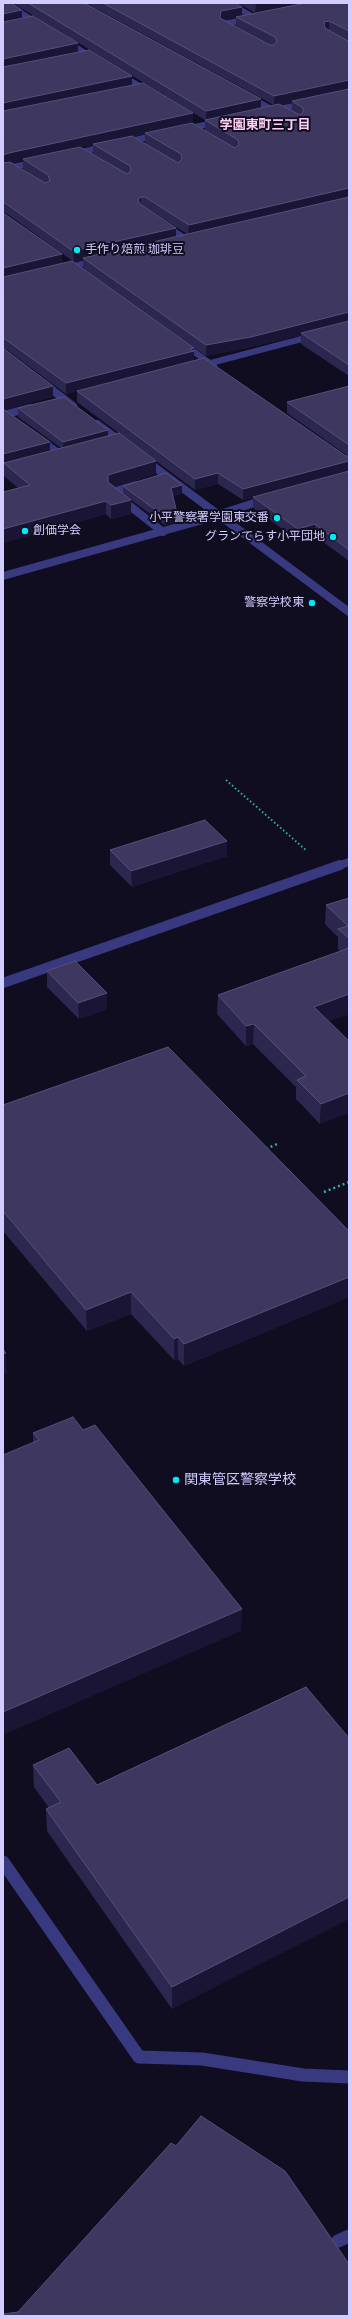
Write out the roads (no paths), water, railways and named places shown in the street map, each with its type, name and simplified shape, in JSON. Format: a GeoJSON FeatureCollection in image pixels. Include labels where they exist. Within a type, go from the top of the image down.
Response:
{"type":"FeatureCollection","features":[{"type":"Feature","properties":{"kind":"street"},"geometry":{"type":"LineString","coordinates":[[5,3],[46,28]]}},
{"type":"Feature","properties":{"kind":"street"},"geometry":{"type":"LineString","coordinates":[[232,3],[256,18]]}},
{"type":"Feature","properties":{"kind":"street"},"geometry":{"type":"LineString","coordinates":[[235,31],[223,24],[263,16]]}},
{"type":"Feature","properties":{"kind":"street"},"geometry":{"type":"LineString","coordinates":[[26,22],[34,21]]}},
{"type":"Feature","properties":{"kind":"street"},"geometry":{"type":"LineString","coordinates":[[58,36],[102,64]]}},
{"type":"Feature","properties":{"kind":"street"},"geometry":{"type":"LineString","coordinates":[[81,57],[89,55]]}},
{"type":"Feature","properties":{"kind":"street"},"geometry":{"type":"LineString","coordinates":[[116,72],[157,96]]}},
{"type":"Feature","properties":{"kind":"street"},"geometry":{"type":"LineString","coordinates":[[136,90],[143,88]]}},
{"type":"Feature","properties":{"kind":"street"},"geometry":{"type":"LineString","coordinates":[[245,95],[285,113]]}},
{"type":"Feature","properties":{"kind":"street"},"geometry":{"type":"LineString","coordinates":[[266,112],[310,102]]}},
{"type":"Feature","properties":{"kind":"street"},"geometry":{"type":"LineString","coordinates":[[178,131],[228,120]]}},
{"type":"Feature","properties":{"kind":"street"},"geometry":{"type":"LineString","coordinates":[[198,121],[205,125]]}},
{"type":"Feature","properties":{"kind":"street"},"geometry":{"type":"LineString","coordinates":[[193,128],[199,131]]}},
{"type":"Feature","properties":{"kind":"street"},"geometry":{"type":"LineString","coordinates":[[118,144],[163,134]]}},
{"type":"Feature","properties":{"kind":"street"},"geometry":{"type":"LineString","coordinates":[[133,141],[139,145]]}},
{"type":"Feature","properties":{"kind":"street"},"geometry":{"type":"LineString","coordinates":[[66,155],[110,146]]}},
{"type":"Feature","properties":{"kind":"street"},"geometry":{"type":"LineString","coordinates":[[81,152],[88,156]]}},
{"type":"Feature","properties":{"kind":"street"},"geometry":{"type":"LineString","coordinates":[[3,169],[42,160]]}},
{"type":"Feature","properties":{"kind":"street"},"geometry":{"type":"LineString","coordinates":[[11,167],[22,174]]}},
{"type":"Feature","properties":{"kind":"street"},"geometry":{"type":"LineString","coordinates":[[162,223],[188,240]]}},
{"type":"Feature","properties":{"kind":"street"},"geometry":{"type":"LineString","coordinates":[[177,242],[195,238]]}},
{"type":"Feature","properties":{"kind":"street"},"geometry":{"type":"LineString","coordinates":[[56,270],[102,259]]}},
{"type":"Feature","properties":{"kind":"street"},"geometry":{"type":"LineString","coordinates":[[202,365],[320,335]]}},
{"type":"Feature","properties":{"kind":"street"},"geometry":{"type":"LineString","coordinates":[[178,341],[222,372]]}},
{"type":"Feature","properties":{"kind":"street"},"geometry":{"type":"LineString","coordinates":[[34,376],[86,415],[116,442],[135,452],[349,612]]}},
{"type":"Feature","properties":{"kind":"street"},"geometry":{"type":"LineString","coordinates":[[57,401],[76,396]]}},
{"type":"Feature","properties":{"kind":"street"},"geometry":{"type":"LineString","coordinates":[[7,416],[34,407]]}},
{"type":"Feature","properties":{"kind":"street"},"geometry":{"type":"LineString","coordinates":[[31,432],[62,456]]}},
{"type":"Feature","properties":{"kind":"street"},"geometry":{"type":"LineString","coordinates":[[163,532],[112,492],[167,476]]}},
{"type":"Feature","properties":{"kind":"street"},"geometry":{"type":"LineString","coordinates":[[3,576],[163,532],[277,496]]}},
{"type":"Feature","properties":{"kind":"street"},"geometry":{"type":"LineString","coordinates":[[3,983],[349,862]]}},
{"type":"Feature","properties":{"kind":"street"},"geometry":{"type":"LineString","coordinates":[[3,1862],[139,2057],[202,2059],[302,2075],[349,2077]]}},
{"type":"Feature","properties":{"kind":"place","name":"手作り焙煎 珈琲豆"},"geometry":{"type":"Point","coordinates":[77,250]}},
{"type":"Feature","properties":{"kind":"place","name":"小平警察署学園東交番"},"geometry":{"type":"Point","coordinates":[277,518]}},
{"type":"Feature","properties":{"kind":"place","name":"創価学会"},"geometry":{"type":"Point","coordinates":[25,531]}},
{"type":"Feature","properties":{"kind":"place","name":"グランてらす小平団地"},"geometry":{"type":"Point","coordinates":[333,537]}},
{"type":"Feature","properties":{"kind":"place","name":"警察学校東"},"geometry":{"type":"Point","coordinates":[312,603]}},
{"type":"Feature","properties":{"kind":"place","name":"関東管区警察学校"},"geometry":{"type":"Point","coordinates":[176,1480]}},
{"type":"Feature","properties":{"kind":"district","name":"学園東町三丁目"},"geometry":{"type":"Point","coordinates":[265,126]}}]}
